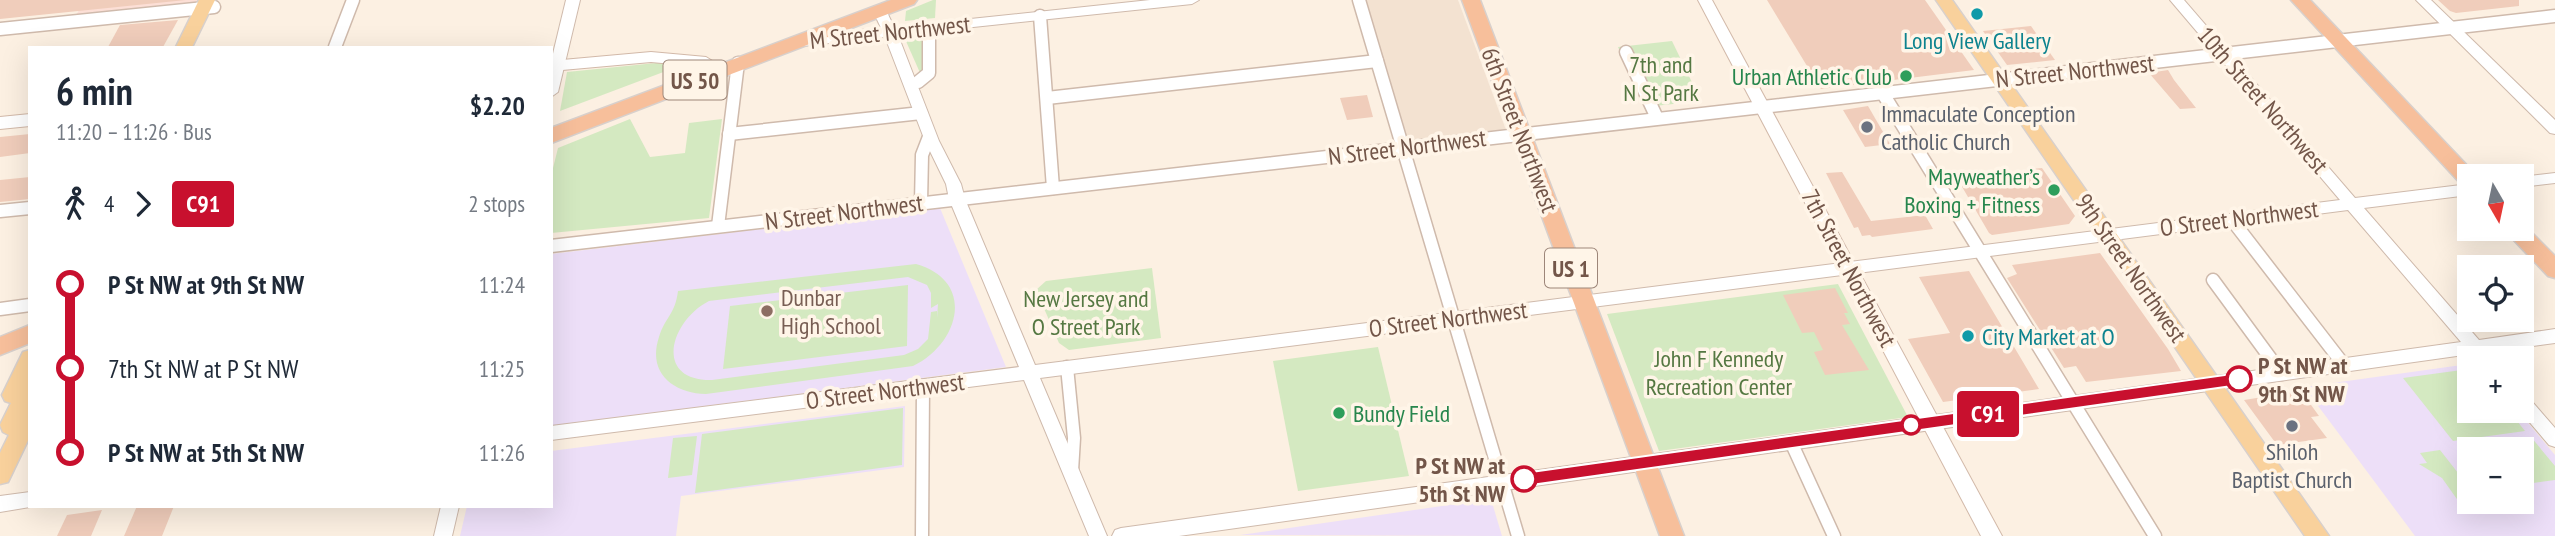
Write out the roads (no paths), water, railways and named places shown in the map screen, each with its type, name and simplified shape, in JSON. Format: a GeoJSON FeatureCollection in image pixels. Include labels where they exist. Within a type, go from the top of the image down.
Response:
{"type":"FeatureCollection","features":[{"type":"Feature","properties":{"kind":"highway","name":"US 50"},"geometry":{"type":"LineString","coordinates":[[553,121],[706,62],[875,4],[908,0]]}},
{"type":"Feature","properties":{"kind":"highway","name":"6th Street Northwest"},"geometry":{"type":"LineString","coordinates":[[1471,0],[1672,536]]}},
{"type":"Feature","properties":{"kind":"highway"},"geometry":{"type":"LineString","coordinates":[[2300,0],[2457,167]]}},
{"type":"Feature","properties":{"kind":"highway","name":"US 50"},"geometry":{"type":"LineString","coordinates":[[553,135],[796,42],[875,4]]}},
{"type":"Feature","properties":{"kind":"highway"},"geometry":{"type":"LineString","coordinates":[[2528,242],[2555,271]]}},
{"type":"Feature","properties":{"kind":"highway"},"geometry":{"type":"LineString","coordinates":[[0,333],[28,323]]}},
{"type":"Feature","properties":{"kind":"highway"},"geometry":{"type":"LineString","coordinates":[[0,346],[28,334]]}},
{"type":"Feature","properties":{"kind":"main road","name":"7th Street Northwest"},"geometry":{"type":"LineString","coordinates":[[1705,0],[1992,536]]}},
{"type":"Feature","properties":{"kind":"main road","name":"9th Street Northwest"},"geometry":{"type":"LineString","coordinates":[[1944,0],[2318,536]]}},
{"type":"Feature","properties":{"kind":"main road"},"geometry":{"type":"LineString","coordinates":[[185,46],[210,4]]}},
{"type":"Feature","properties":{"kind":"main road"},"geometry":{"type":"LineString","coordinates":[[194,46],[210,4]]}},
{"type":"Feature","properties":{"kind":"main road"},"geometry":{"type":"LineString","coordinates":[[554,66],[651,57],[706,62]]}},
{"type":"Feature","properties":{"kind":"main road"},"geometry":{"type":"LineString","coordinates":[[0,123],[28,120]]}},
{"type":"Feature","properties":{"kind":"main road"},"geometry":{"type":"LineString","coordinates":[[0,391],[28,336]]}},
{"type":"Feature","properties":{"kind":"main road"},"geometry":{"type":"LineString","coordinates":[[0,419],[28,362]]}},
{"type":"Feature","properties":{"kind":"main road"},"geometry":{"type":"LineString","coordinates":[[0,446],[28,388]]}},
{"type":"Feature","properties":{"kind":"main road"},"geometry":{"type":"LineString","coordinates":[[0,475],[28,418]]}},
{"type":"Feature","properties":{"kind":"street"},"geometry":{"type":"LineString","coordinates":[[335,46],[353,0]]}},
{"type":"Feature","properties":{"kind":"street"},"geometry":{"type":"LineString","coordinates":[[554,66],[573,0]]}},
{"type":"Feature","properties":{"kind":"street"},"geometry":{"type":"LineString","coordinates":[[1038,0],[1053,188]]}},
{"type":"Feature","properties":{"kind":"street","name":"M Street Northwest"},"geometry":{"type":"LineString","coordinates":[[796,42],[1192,0]]}},
{"type":"Feature","properties":{"kind":"street"},"geometry":{"type":"LineString","coordinates":[[1359,0],[1518,536]]}},
{"type":"Feature","properties":{"kind":"street","name":"10th Street Northwest"},"geometry":{"type":"LineString","coordinates":[[2177,0],[2474,346]]}},
{"type":"Feature","properties":{"kind":"street"},"geometry":{"type":"LineString","coordinates":[[2423,0],[2555,129]]}},
{"type":"Feature","properties":{"kind":"street"},"geometry":{"type":"LineString","coordinates":[[0,29],[210,4]]}},
{"type":"Feature","properties":{"kind":"street"},"geometry":{"type":"LineString","coordinates":[[875,4],[891,33],[929,137],[947,175],[948,192],[957,199],[1098,536]]}},
{"type":"Feature","properties":{"kind":"street","name":"N Street Northwest"},"geometry":{"type":"LineString","coordinates":[[553,246],[2555,16]]}},
{"type":"Feature","properties":{"kind":"street"},"geometry":{"type":"LineString","coordinates":[[918,82],[929,73],[929,29]]}},
{"type":"Feature","properties":{"kind":"street"},"geometry":{"type":"LineString","coordinates":[[1626,52],[1657,118]]}},
{"type":"Feature","properties":{"kind":"street"},"geometry":{"type":"LineString","coordinates":[[901,58],[906,59],[927,106],[929,137],[922,155],[921,203]]}},
{"type":"Feature","properties":{"kind":"street"},"geometry":{"type":"LineString","coordinates":[[1046,98],[1377,61]]}},
{"type":"Feature","properties":{"kind":"street"},"geometry":{"type":"LineString","coordinates":[[718,226],[738,63]]}},
{"type":"Feature","properties":{"kind":"street"},"geometry":{"type":"LineString","coordinates":[[1882,92],[2155,536]]}},
{"type":"Feature","properties":{"kind":"street"},"geometry":{"type":"LineString","coordinates":[[729,134],[921,113]]}},
{"type":"Feature","properties":{"kind":"street"},"geometry":{"type":"LineString","coordinates":[[2534,181],[2555,178]]}},
{"type":"Feature","properties":{"kind":"street","name":"O Street Northwest"},"geometry":{"type":"LineString","coordinates":[[553,433],[2457,191]]}},
{"type":"Feature","properties":{"kind":"street"},"geometry":{"type":"LineString","coordinates":[[0,211],[28,208]]}},
{"type":"Feature","properties":{"kind":"street"},"geometry":{"type":"LineString","coordinates":[[2232,220],[2344,365]]}},
{"type":"Feature","properties":{"kind":"street"},"geometry":{"type":"LineString","coordinates":[[2213,279],[2282,373]]}},
{"type":"Feature","properties":{"kind":"street"},"geometry":{"type":"LineString","coordinates":[[0,309],[28,305]]}},
{"type":"Feature","properties":{"kind":"street"},"geometry":{"type":"LineString","coordinates":[[2511,346],[2555,336]]}},
{"type":"Feature","properties":{"kind":"street"},"geometry":{"type":"LineString","coordinates":[[1121,536],[2282,373],[2457,355]]}},
{"type":"Feature","properties":{"kind":"street"},"geometry":{"type":"LineString","coordinates":[[1067,368],[1074,438],[1072,474]]}},
{"type":"Feature","properties":{"kind":"street"},"geometry":{"type":"LineString","coordinates":[[922,536],[923,386]]}},
{"type":"Feature","properties":{"kind":"street"},"geometry":{"type":"LineString","coordinates":[[2534,415],[2555,440]]}},
{"type":"Feature","properties":{"kind":"street"},"geometry":{"type":"LineString","coordinates":[[1791,442],[1834,536]]}},
{"type":"Feature","properties":{"kind":"street"},"geometry":{"type":"LineString","coordinates":[[0,504],[28,500]]}},
{"type":"Feature","properties":{"kind":"street"},"geometry":{"type":"LineString","coordinates":[[443,536],[450,508]]}},
{"type":"Feature","properties":{"kind":"place","name":"Long View Gallery"},"geometry":{"type":"Point","coordinates":[1977,14]}},
{"type":"Feature","properties":{"kind":"place","name":"Urban Athletic Club"},"geometry":{"type":"Point","coordinates":[1906,76]}},
{"type":"Feature","properties":{"kind":"place","name":"Immaculate Conception Catholic Church"},"geometry":{"type":"Point","coordinates":[1867,127]}},
{"type":"Feature","properties":{"kind":"place","name":"Mayweather’s Boxing + Fitness"},"geometry":{"type":"Point","coordinates":[2054,190]}},
{"type":"Feature","properties":{"kind":"place","name":"Dunbar High School"},"geometry":{"type":"Point","coordinates":[767,311]}},
{"type":"Feature","properties":{"kind":"place","name":"City Market at O"},"geometry":{"type":"Point","coordinates":[1968,336]}},
{"type":"Feature","properties":{"kind":"place","name":"P St NW at 9th St NW"},"geometry":{"type":"Point","coordinates":[2239,379]}},
{"type":"Feature","properties":{"kind":"place","name":"Bundy Field"},"geometry":{"type":"Point","coordinates":[1339,413]}},
{"type":"Feature","properties":{"kind":"place","name":"Shiloh Baptist Church"},"geometry":{"type":"Point","coordinates":[2292,426]}},
{"type":"Feature","properties":{"kind":"place","name":"P St NW at 5th St NW"},"geometry":{"type":"Point","coordinates":[1524,479]}},
{"type":"Feature","properties":{"kind":"park label","name":"7th and N St Park"},"geometry":{"type":"Point","coordinates":[1661,78]}},
{"type":"Feature","properties":{"kind":"park label","name":"New Jersey and O Street Park"},"geometry":{"type":"Point","coordinates":[1086,312]}},
{"type":"Feature","properties":{"kind":"park label","name":"John F Kennedy Recreation Center"},"geometry":{"type":"Point","coordinates":[1719,372]}}]}
